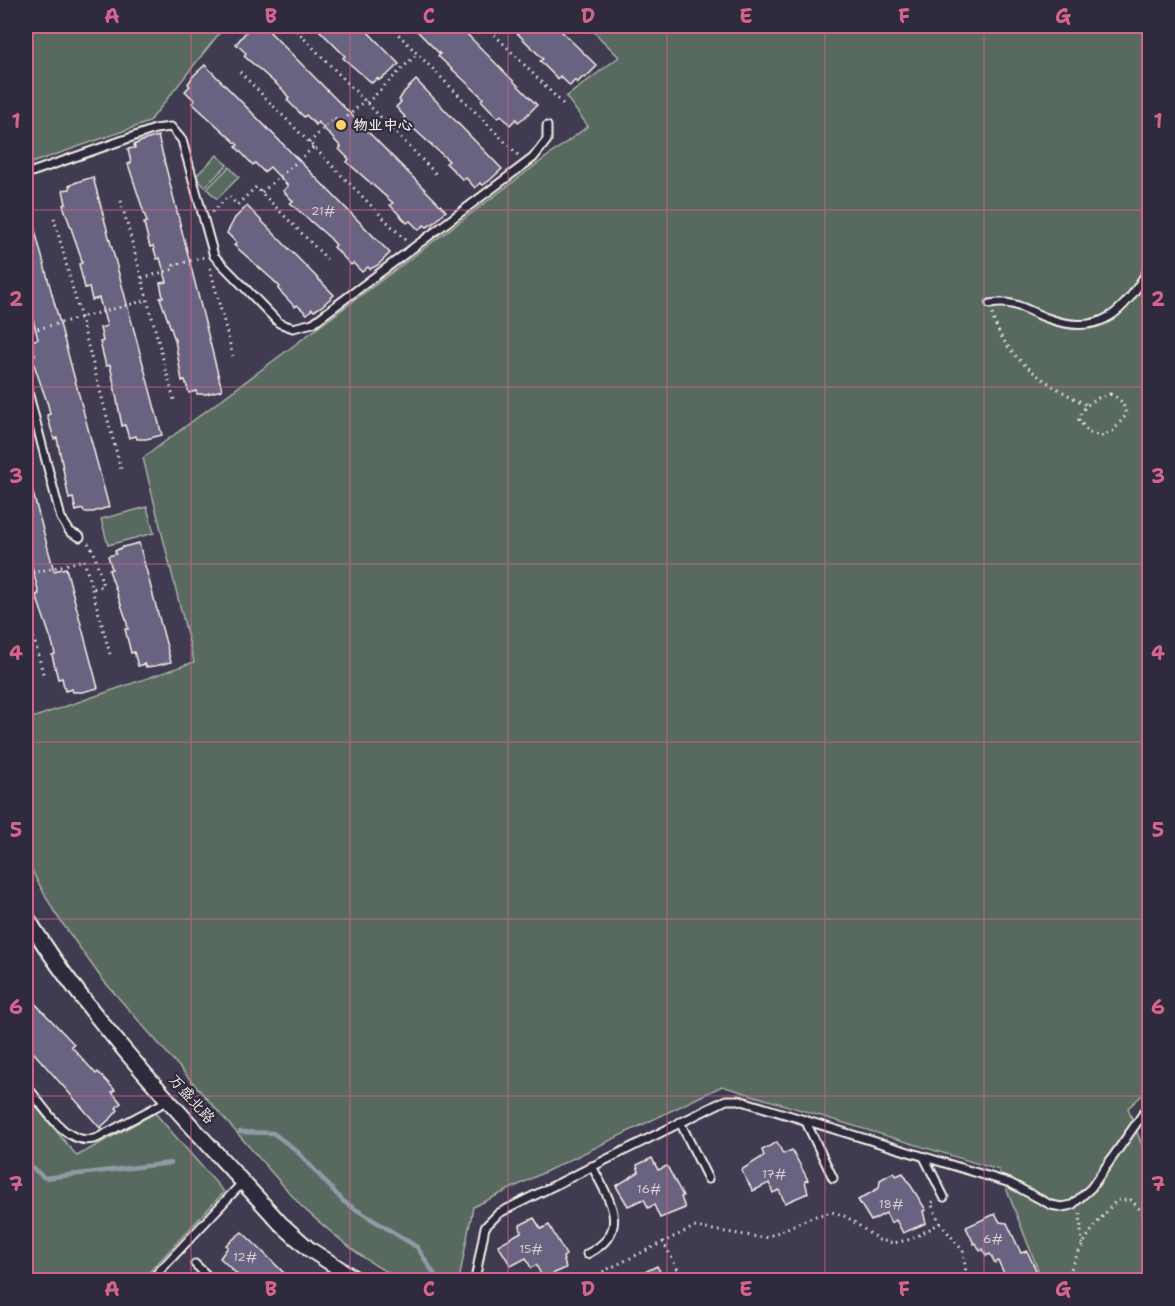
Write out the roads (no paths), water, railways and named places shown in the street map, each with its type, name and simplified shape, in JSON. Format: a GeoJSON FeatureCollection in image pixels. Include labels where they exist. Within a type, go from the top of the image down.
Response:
{"type":"FeatureCollection","features":[{"type":"Feature","properties":{"kind":"street","name":"万盛北路"},"geometry":{"type":"LineString","coordinates":[[26,916],[81,996],[280,1223],[309,1249],[357,1281]]}},
{"type":"Feature","properties":{"kind":"lane"},"geometry":{"type":"LineString","coordinates":[[26,174],[154,129],[171,127],[182,140],[214,255],[279,323],[299,328],[313,323],[538,153],[547,140],[547,126]]}},
{"type":"Feature","properties":{"kind":"lane"},"geometry":{"type":"LineString","coordinates":[[990,304],[1007,301],[1047,319],[1069,324],[1091,324],[1107,320],[1120,311],[1136,293],[1149,266]]}},
{"type":"Feature","properties":{"kind":"lane"},"geometry":{"type":"LineString","coordinates":[[26,384],[61,518],[70,532],[80,537]]}},
{"type":"Feature","properties":{"kind":"lane"},"geometry":{"type":"LineString","coordinates":[[26,1085],[69,1135],[84,1141],[98,1138],[170,1100]]}},
{"type":"Feature","properties":{"kind":"lane"},"geometry":{"type":"LineString","coordinates":[[475,1281],[483,1233],[489,1221],[499,1213],[680,1122],[731,1099],[1010,1183],[1051,1205],[1062,1207],[1081,1199],[1149,1104]]}},
{"type":"Feature","properties":{"kind":"lane"},"geometry":{"type":"LineString","coordinates":[[805,1120],[833,1178]]}},
{"type":"Feature","properties":{"kind":"lane"},"geometry":{"type":"LineString","coordinates":[[680,1122],[708,1179]]}},
{"type":"Feature","properties":{"kind":"lane"},"geometry":{"type":"LineString","coordinates":[[924,1157],[944,1197]]}},
{"type":"Feature","properties":{"kind":"lane"},"geometry":{"type":"LineString","coordinates":[[587,1254],[606,1242],[611,1235],[615,1219],[614,1211],[592,1166]]}},
{"type":"Feature","properties":{"kind":"lane"},"geometry":{"type":"LineString","coordinates":[[151,1281],[243,1182]]}},
{"type":"Feature","properties":{"kind":"lane"},"geometry":{"type":"LineString","coordinates":[[195,1264],[213,1281]]}},
{"type":"Feature","properties":{"kind":"waterway"},"geometry":{"type":"LineString","coordinates":[[240,1132],[273,1133],[296,1150],[344,1202],[417,1247],[438,1280]]}},
{"type":"Feature","properties":{"kind":"waterway"},"geometry":{"type":"LineString","coordinates":[[26,1163],[45,1178],[171,1163]]}},
{"type":"Feature","properties":{"kind":"place","name":"物业中心"},"geometry":{"type":"Point","coordinates":[341,125]}}]}
